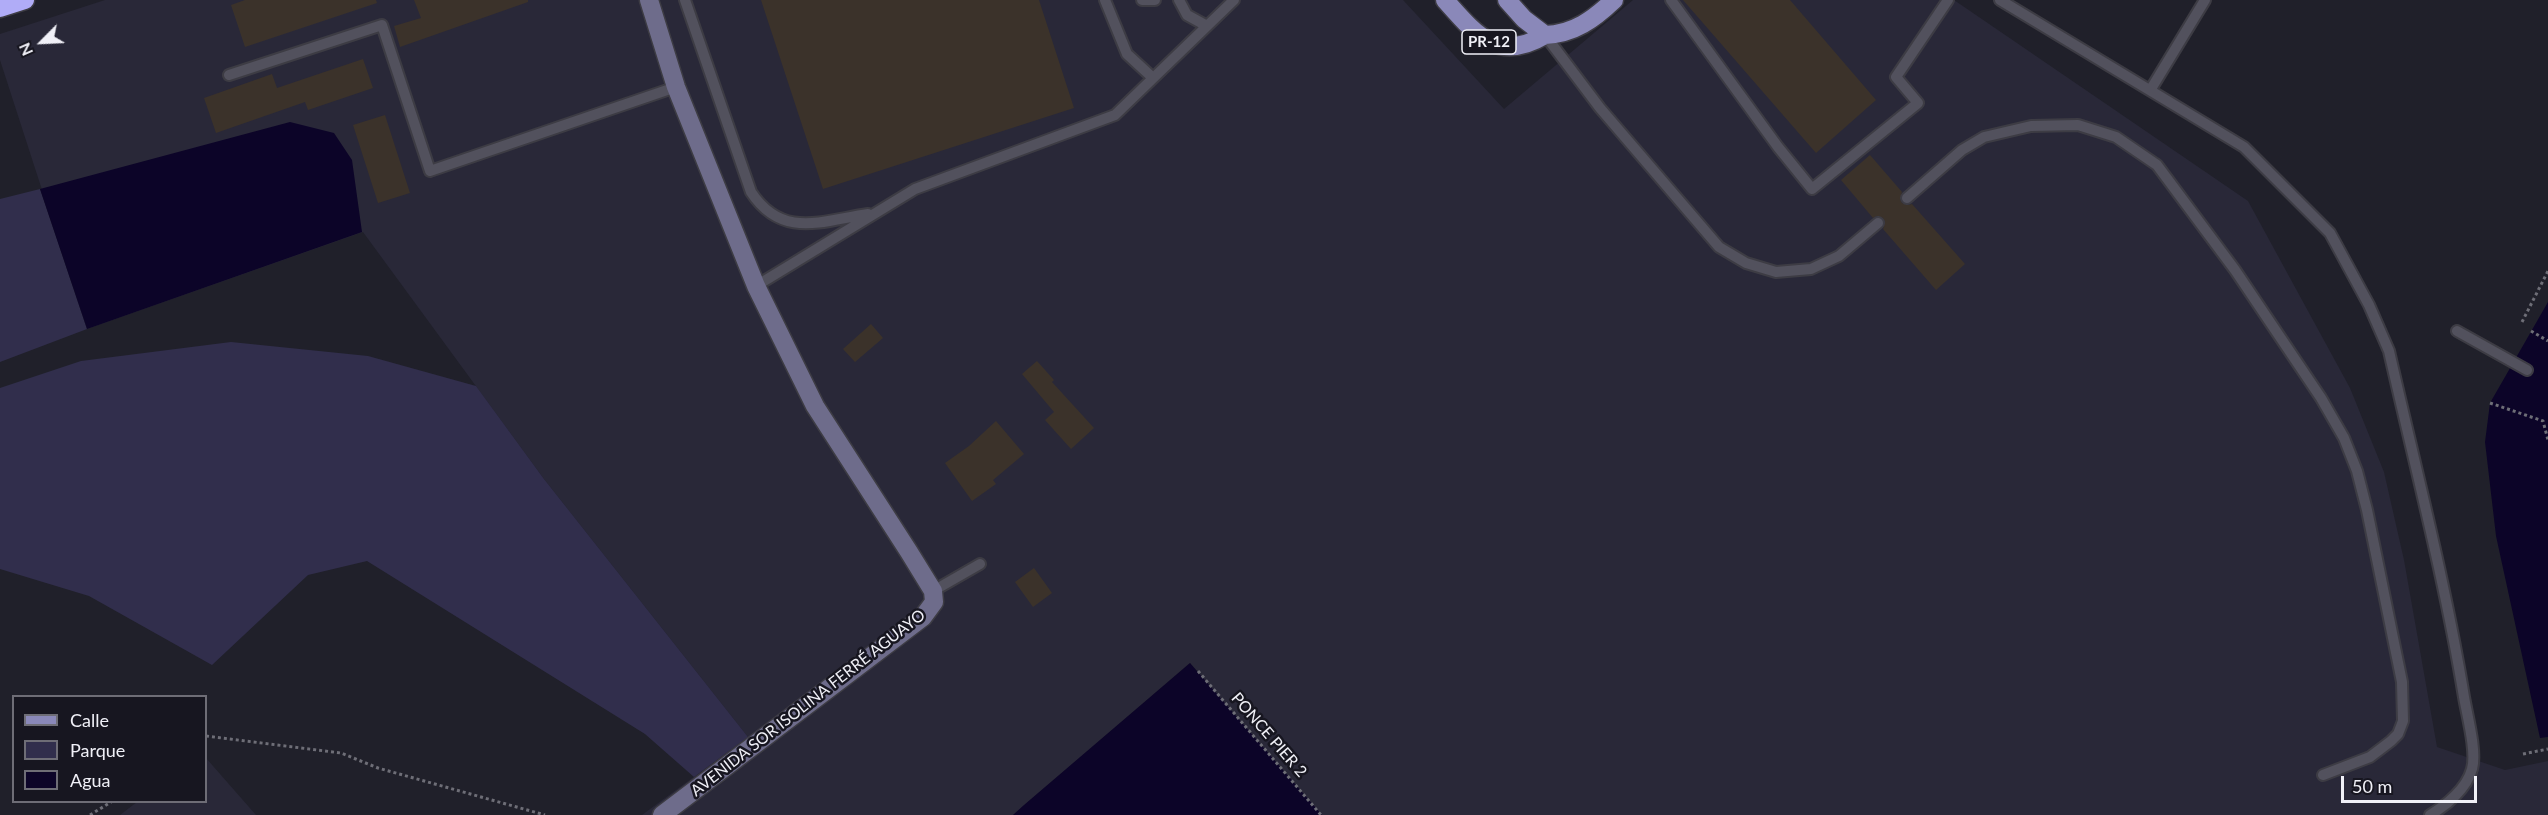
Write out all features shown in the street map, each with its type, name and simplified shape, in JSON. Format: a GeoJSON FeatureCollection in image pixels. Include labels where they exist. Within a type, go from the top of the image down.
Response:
{"type":"FeatureCollection","features":[{"type":"Feature","properties":{"kind":"highway"},"geometry":{"type":"LineString","coordinates":[[0,8],[25,0]]}},
{"type":"Feature","properties":{"kind":"main road","name":"PR-12"},"geometry":{"type":"LineString","coordinates":[[1445,0],[1472,29],[1497,46],[1524,46],[1545,35],[1565,33],[1578,28],[1599,15],[1614,0]]}},
{"type":"Feature","properties":{"kind":"main road","name":"PR-12"},"geometry":{"type":"LineString","coordinates":[[1507,0],[1524,19],[1545,35]]}},
{"type":"Feature","properties":{"kind":"street","name":"AVENIDA SOR ISOLINA FERRÉ AGUAYO"},"geometry":{"type":"LineString","coordinates":[[649,0],[676,87],[756,286],[815,406],[933,591],[934,602],[930,611],[662,815]]}},
{"type":"Feature","properties":{"kind":"lane"},"geometry":{"type":"LineString","coordinates":[[686,0],[751,192],[758,202],[777,218],[790,223],[874,213]]}},
{"type":"Feature","properties":{"kind":"lane"},"geometry":{"type":"LineString","coordinates":[[1105,0],[1127,54],[1153,78]]}},
{"type":"Feature","properties":{"kind":"lane"},"geometry":{"type":"LineString","coordinates":[[1142,0],[1155,0]]}},
{"type":"Feature","properties":{"kind":"lane"},"geometry":{"type":"LineString","coordinates":[[1179,0],[1187,15],[1207,26]]}},
{"type":"Feature","properties":{"kind":"lane"},"geometry":{"type":"LineString","coordinates":[[756,286],[915,189],[1115,115],[1234,0]]}},
{"type":"Feature","properties":{"kind":"lane"},"geometry":{"type":"LineString","coordinates":[[1671,0],[1778,147],[1812,189],[1918,103],[1896,77],[1948,0]]}},
{"type":"Feature","properties":{"kind":"lane"},"geometry":{"type":"LineString","coordinates":[[2000,0],[2244,147],[2330,233],[2369,305],[2389,351],[2457,655],[2472,748],[2473,768],[2466,782],[2444,807],[2430,815]]}},
{"type":"Feature","properties":{"kind":"lane"},"geometry":{"type":"LineString","coordinates":[[2151,89],[2205,0]]}},
{"type":"Feature","properties":{"kind":"lane"},"geometry":{"type":"LineString","coordinates":[[229,75],[382,25],[430,171],[676,87]]}},
{"type":"Feature","properties":{"kind":"lane"},"geometry":{"type":"LineString","coordinates":[[1545,35],[1600,108],[1719,247],[1746,262],[1776,272],[1811,269],[1839,256],[1878,223]]}},
{"type":"Feature","properties":{"kind":"lane"},"geometry":{"type":"LineString","coordinates":[[1907,198],[1962,150],[1984,137],[2031,126],[2078,125],[2116,137],[2157,165],[2235,270],[2321,398],[2344,438],[2357,471],[2367,510],[2402,682],[2403,721],[2398,734],[2370,757],[2323,775]]}},
{"type":"Feature","properties":{"kind":"lane"},"geometry":{"type":"LineString","coordinates":[[2457,331],[2527,370]]}},
{"type":"Feature","properties":{"kind":"lane"},"geometry":{"type":"LineString","coordinates":[[933,591],[980,564]]}},
{"type":"Feature","properties":{"kind":"path"},"geometry":{"type":"LineString","coordinates":[[2522,321],[2548,271]]}},
{"type":"Feature","properties":{"kind":"path"},"geometry":{"type":"LineString","coordinates":[[2531,331],[2548,341]]}},
{"type":"Feature","properties":{"kind":"path"},"geometry":{"type":"LineString","coordinates":[[2490,403],[2543,421],[2548,440]]}},
{"type":"Feature","properties":{"kind":"path","name":"PONCE PIER 2"},"geometry":{"type":"LineString","coordinates":[[1198,671],[1322,815]]}},
{"type":"Feature","properties":{"kind":"path"},"geometry":{"type":"LineString","coordinates":[[207,736],[341,753],[378,768],[545,815]]}},
{"type":"Feature","properties":{"kind":"path"},"geometry":{"type":"LineString","coordinates":[[2523,754],[2548,749]]}},
{"type":"Feature","properties":{"kind":"path"},"geometry":{"type":"LineString","coordinates":[[90,815],[108,803]]}},
{"type":"Feature","properties":{"kind":"shaded area"},"geometry":{"type":"Polygon","coordinates":[[[105,0],[1403,0],[1504,109],[1633,0],[1954,0],[2248,201],[2350,388],[2384,472],[2404,560],[2437,747],[2505,770],[2548,761],[2548,815],[1321,815],[1190,663],[1013,815],[642,815],[748,737],[544,479],[363,232],[87,329],[0,60],[0,34],[105,0]]]}},
{"type":"Feature","properties":{"kind":"shaded area"},"geometry":{"type":"Polygon","coordinates":[[[207,759],[256,815],[120,815],[136,803],[207,803],[207,759]]]}},
{"type":"Feature","properties":{"kind":"green space"},"geometry":{"type":"Polygon","coordinates":[[[40,189],[87,329],[0,362],[0,199],[40,189]]]}},
{"type":"Feature","properties":{"kind":"green space"},"geometry":{"type":"Polygon","coordinates":[[[231,342],[368,356],[476,386],[544,479],[748,737],[694,777],[645,734],[367,561],[308,575],[212,665],[89,596],[0,569],[0,388],[81,361],[231,342]]]}},
{"type":"Feature","properties":{"kind":"water"},"geometry":{"type":"Polygon","coordinates":[[[290,122],[334,133],[352,160],[362,232],[87,329],[40,189],[290,122]]]}},
{"type":"Feature","properties":{"kind":"water"},"geometry":{"type":"Polygon","coordinates":[[[2548,302],[2548,737],[2540,738],[2496,536],[2485,442],[2490,403],[2548,302]]]}},
{"type":"Feature","properties":{"kind":"water"},"geometry":{"type":"Polygon","coordinates":[[[1190,663],[1322,815],[1013,815],[1024,805],[1190,663]]]}},
{"type":"Feature","properties":{"kind":"building"},"geometry":{"type":"Polygon","coordinates":[[[245,0],[376,0],[377,3],[245,47],[231,5],[245,0]]]}},
{"type":"Feature","properties":{"kind":"building"},"geometry":{"type":"Polygon","coordinates":[[[414,0],[528,0],[528,2],[400,47],[394,26],[421,18],[414,0]]]}},
{"type":"Feature","properties":{"kind":"building"},"geometry":{"type":"Polygon","coordinates":[[[761,0],[1039,0],[1074,108],[823,189],[761,0]]]}},
{"type":"Feature","properties":{"kind":"building"},"geometry":{"type":"Polygon","coordinates":[[[1683,0],[1790,0],[1876,100],[1816,153],[1683,0]]]}},
{"type":"Feature","properties":{"kind":"building"},"geometry":{"type":"Polygon","coordinates":[[[363,59],[373,88],[308,110],[305,102],[216,133],[204,98],[272,74],[277,88],[363,59]]]}},
{"type":"Feature","properties":{"kind":"building"},"geometry":{"type":"Polygon","coordinates":[[[385,115],[410,193],[378,203],[353,125],[385,115]]]}},
{"type":"Feature","properties":{"kind":"building"},"geometry":{"type":"Polygon","coordinates":[[[1870,155],[1902,192],[1900,199],[1902,203],[1912,204],[1965,264],[1936,290],[1883,229],[1885,222],[1883,218],[1877,216],[1873,218],[1841,180],[1870,155]]]}},
{"type":"Feature","properties":{"kind":"building"},"geometry":{"type":"Polygon","coordinates":[[[871,324],[883,338],[855,362],[843,349],[871,324]]]}},
{"type":"Feature","properties":{"kind":"building"},"geometry":{"type":"Polygon","coordinates":[[[1037,361],[1054,380],[1052,382],[1094,428],[1071,449],[1045,420],[1054,412],[1022,374],[1037,361]]]}},
{"type":"Feature","properties":{"kind":"building"},"geometry":{"type":"Polygon","coordinates":[[[996,421],[1024,454],[993,480],[996,484],[972,501],[945,463],[969,446],[996,421]]]}},
{"type":"Feature","properties":{"kind":"building"},"geometry":{"type":"Polygon","coordinates":[[[1034,568],[1052,593],[1033,607],[1015,582],[1034,568]]]}}]}
